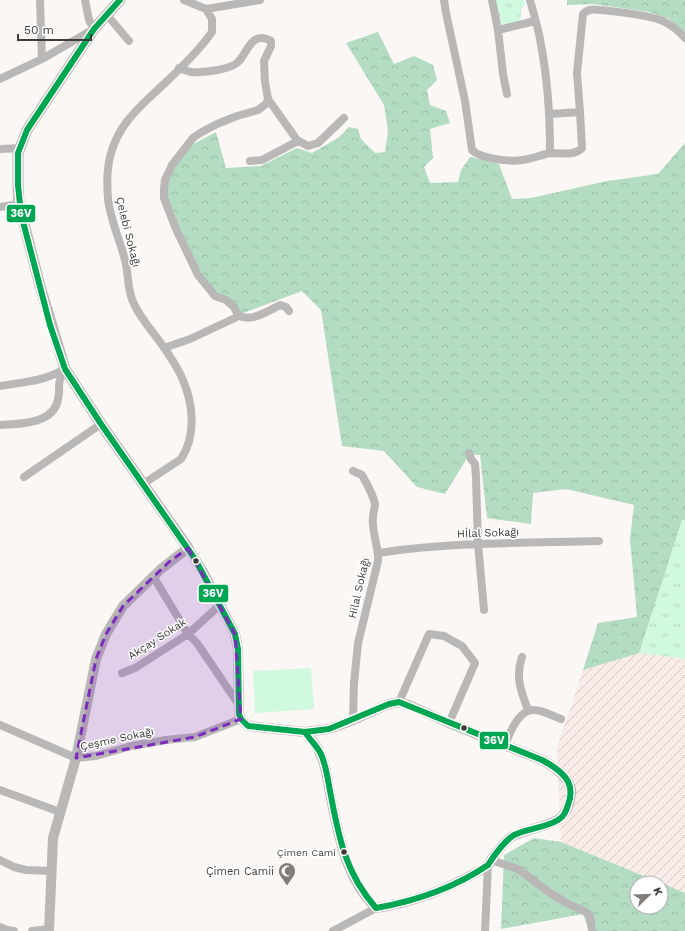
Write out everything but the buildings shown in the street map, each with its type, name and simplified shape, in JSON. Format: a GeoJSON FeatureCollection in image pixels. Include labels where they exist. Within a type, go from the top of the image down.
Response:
{"type":"FeatureCollection","features":[{"type":"Feature","properties":{"kind":"main road"},"geometry":{"type":"LineString","coordinates":[[120,0],[94,29],[28,130],[18,153],[19,204],[40,286],[65,369],[188,548]]}},
{"type":"Feature","properties":{"kind":"street"},"geometry":{"type":"LineString","coordinates":[[40,0],[42,59]]}},
{"type":"Feature","properties":{"kind":"street"},"geometry":{"type":"LineString","coordinates":[[0,79],[42,59],[94,29],[89,20],[85,0]]}},
{"type":"Feature","properties":{"kind":"street"},"geometry":{"type":"LineString","coordinates":[[184,0],[206,9],[260,0]]}},
{"type":"Feature","properties":{"kind":"street"},"geometry":{"type":"LineString","coordinates":[[444,0],[465,101],[472,150],[475,153],[494,159],[522,160],[550,153],[575,152],[582,148],[577,73],[583,14],[586,11],[592,9],[656,19],[663,21],[677,30],[685,38]]}},
{"type":"Feature","properties":{"kind":"street"},"geometry":{"type":"LineString","coordinates":[[492,0],[507,94]]}},
{"type":"Feature","properties":{"kind":"street"},"geometry":{"type":"LineString","coordinates":[[530,0],[541,44],[550,114],[550,153]]}},
{"type":"Feature","properties":{"kind":"street","name":"Çelebi Sokağı"},"geometry":{"type":"LineString","coordinates":[[143,484],[181,459],[185,453],[192,431],[191,411],[188,393],[182,377],[164,348],[142,318],[130,294],[125,261],[108,200],[110,157],[115,142],[128,118],[179,68],[212,32],[212,19],[206,9]]}},
{"type":"Feature","properties":{"kind":"street"},"geometry":{"type":"LineString","coordinates":[[107,15],[129,41]]}},
{"type":"Feature","properties":{"kind":"street"},"geometry":{"type":"LineString","coordinates":[[498,30],[535,22]]}},
{"type":"Feature","properties":{"kind":"street"},"geometry":{"type":"LineString","coordinates":[[179,68],[191,72],[203,72],[229,67],[239,61],[247,47],[253,42],[260,38],[267,38],[271,41],[271,46],[264,61],[265,82],[268,99],[298,141],[308,146],[318,143],[344,118]]}},
{"type":"Feature","properties":{"kind":"street"},"geometry":{"type":"LineString","coordinates":[[268,99],[266,104],[258,110],[217,124],[193,138],[172,165],[165,180],[164,198],[176,229],[198,275],[215,296],[226,300],[234,307],[241,317],[252,317],[263,314],[280,306],[286,307],[289,311]]}},
{"type":"Feature","properties":{"kind":"street"},"geometry":{"type":"LineString","coordinates":[[550,114],[580,112]]}},
{"type":"Feature","properties":{"kind":"street"},"geometry":{"type":"LineString","coordinates":[[250,161],[262,160],[298,141]]}},
{"type":"Feature","properties":{"kind":"street"},"geometry":{"type":"LineString","coordinates":[[0,150],[21,148]]}},
{"type":"Feature","properties":{"kind":"street"},"geometry":{"type":"LineString","coordinates":[[0,207],[19,204]]}},
{"type":"Feature","properties":{"kind":"street"},"geometry":{"type":"LineString","coordinates":[[164,348],[190,339],[235,318],[238,314]]}},
{"type":"Feature","properties":{"kind":"street"},"geometry":{"type":"LineString","coordinates":[[0,386],[44,379],[65,369]]}},
{"type":"Feature","properties":{"kind":"street"},"geometry":{"type":"LineString","coordinates":[[0,425],[39,420],[54,409],[58,401],[59,381],[65,369]]}},
{"type":"Feature","properties":{"kind":"street"},"geometry":{"type":"LineString","coordinates":[[24,477],[102,424]]}},
{"type":"Feature","properties":{"kind":"street"},"geometry":{"type":"LineString","coordinates":[[469,453],[475,464],[478,544],[484,610]]}},
{"type":"Feature","properties":{"kind":"street","name":"Hilal Sokağı"},"geometry":{"type":"LineString","coordinates":[[353,471],[362,475],[372,496],[375,506],[373,517],[375,542],[378,553],[378,561],[358,643],[354,683],[353,720]]}},
{"type":"Feature","properties":{"kind":"street","name":"Hİlal Sokağı"},"geometry":{"type":"LineString","coordinates":[[378,553],[427,547],[478,544],[599,541]]}},
{"type":"Feature","properties":{"kind":"street"},"geometry":{"type":"LineString","coordinates":[[32,931],[49,930],[53,838],[76,758],[96,659],[106,634],[123,606],[153,576],[188,548],[203,572],[235,634],[238,649],[239,714],[241,719],[248,726],[305,732],[329,729],[390,704],[399,702],[542,760],[552,766],[568,782],[571,790],[571,797],[563,816],[552,822],[509,838],[490,862],[458,883],[439,891],[389,906],[376,908],[332,931]]}},
{"type":"Feature","properties":{"kind":"street"},"geometry":{"type":"LineString","coordinates":[[153,576],[188,634],[197,643],[239,705]]}},
{"type":"Feature","properties":{"kind":"street","name":"Akçay Sokak"},"geometry":{"type":"LineString","coordinates":[[122,673],[135,668],[188,634],[220,605]]}},
{"type":"Feature","properties":{"kind":"street"},"geometry":{"type":"LineString","coordinates":[[399,702],[429,634],[444,636],[462,646],[476,663],[449,723]]}},
{"type":"Feature","properties":{"kind":"street"},"geometry":{"type":"LineString","coordinates":[[522,657],[518,666],[518,679],[528,710]]}},
{"type":"Feature","properties":{"kind":"street"},"geometry":{"type":"LineString","coordinates":[[505,745],[516,722],[528,710],[535,710],[561,719]]}},
{"type":"Feature","properties":{"kind":"street","name":"Çeşme Sokağı"},"geometry":{"type":"LineString","coordinates":[[0,725],[76,758],[96,756],[131,746],[195,737],[241,719]]}},
{"type":"Feature","properties":{"kind":"street"},"geometry":{"type":"LineString","coordinates":[[305,732],[318,748],[324,762],[336,827],[346,861],[359,888],[376,908]]}},
{"type":"Feature","properties":{"kind":"street"},"geometry":{"type":"LineString","coordinates":[[0,790],[60,812]]}},
{"type":"Feature","properties":{"kind":"street"},"geometry":{"type":"LineString","coordinates":[[0,860],[14,867],[26,870],[51,871]]}},
{"type":"Feature","properties":{"kind":"street"},"geometry":{"type":"LineString","coordinates":[[485,931],[490,862]]}},
{"type":"Feature","properties":{"kind":"street"},"geometry":{"type":"LineString","coordinates":[[490,862],[518,869],[550,893],[586,912],[590,916],[592,931]]}},
{"type":"Feature","properties":{"kind":"street"},"geometry":{"type":"LineString","coordinates":[[0,927],[14,931]]}},
{"type":"Feature","properties":{"kind":"highlighted area"},"geometry":{"type":"Polygon","coordinates":[[[188,548],[235,634],[241,719],[195,737],[76,758],[96,659],[106,634],[123,606],[169,562],[188,548]]]}},
{"type":"Feature","properties":{"kind":"shaded area"},"geometry":{"type":"Polygon","coordinates":[[[639,653],[685,659],[685,893],[669,886],[669,875],[641,875],[561,842],[557,747],[583,670],[639,653]]]}},
{"type":"Feature","properties":{"kind":"green space"},"geometry":{"type":"Polygon","coordinates":[[[495,0],[524,0],[525,4],[521,10],[521,21],[504,26],[500,22],[495,0]]]}},
{"type":"Feature","properties":{"kind":"green space"},"geometry":{"type":"Polygon","coordinates":[[[567,0],[685,0],[685,32],[669,19],[649,12],[593,4],[567,5],[567,0]]]}},
{"type":"Feature","properties":{"kind":"green space"},"geometry":{"type":"Polygon","coordinates":[[[378,32],[394,64],[414,56],[433,65],[437,80],[427,90],[430,105],[446,111],[450,123],[430,129],[433,158],[424,167],[430,183],[458,182],[461,170],[470,157],[499,164],[512,199],[531,198],[607,181],[658,174],[685,143],[685,520],[682,520],[639,653],[583,670],[598,623],[637,617],[630,539],[634,505],[566,489],[533,493],[531,524],[487,518],[480,455],[469,455],[445,494],[417,487],[384,451],[342,446],[321,310],[302,291],[238,315],[206,286],[166,205],[165,180],[186,148],[216,132],[226,168],[261,166],[297,148],[312,153],[338,138],[349,127],[358,129],[361,139],[375,153],[385,152],[388,131],[384,105],[346,43],[378,32]]]}},
{"type":"Feature","properties":{"kind":"green space"},"geometry":{"type":"Polygon","coordinates":[[[682,520],[685,520],[685,659],[639,653],[682,520]]]}},
{"type":"Feature","properties":{"kind":"green space"},"geometry":{"type":"Polygon","coordinates":[[[311,668],[314,709],[255,713],[253,671],[311,668]]]}},
{"type":"Feature","properties":{"kind":"green space"},"geometry":{"type":"Polygon","coordinates":[[[534,838],[561,842],[641,875],[629,875],[629,915],[669,915],[669,886],[685,893],[685,931],[589,931],[583,914],[501,929],[504,855],[534,838]]]}},
{"type":"Feature","properties":{"kind":"transit line","name":"36V"},"geometry":{"type":"LineString","coordinates":[[120,0],[94,29],[27,130],[18,153],[18,185],[21,214],[50,325],[65,369],[101,424],[195,559],[235,634],[238,649],[239,714],[241,719],[248,726],[305,732],[329,729],[389,704],[399,702],[542,760],[555,768],[566,778],[569,783],[570,797],[562,817],[548,825],[514,835],[496,853],[488,865]]}},
{"type":"Feature","properties":{"kind":"transit line","name":"36V"},"geometry":{"type":"LineString","coordinates":[[305,732],[323,759],[345,855],[357,882],[376,908],[406,902],[448,887],[488,865]]}},
{"type":"Feature","properties":{"kind":"place","name":"Çimen Cami"},"geometry":{"type":"Point","coordinates":[344,852]}},
{"type":"Feature","properties":{"kind":"place","name":"Çimen Camii"},"geometry":{"type":"Point","coordinates":[287,886]}}]}
